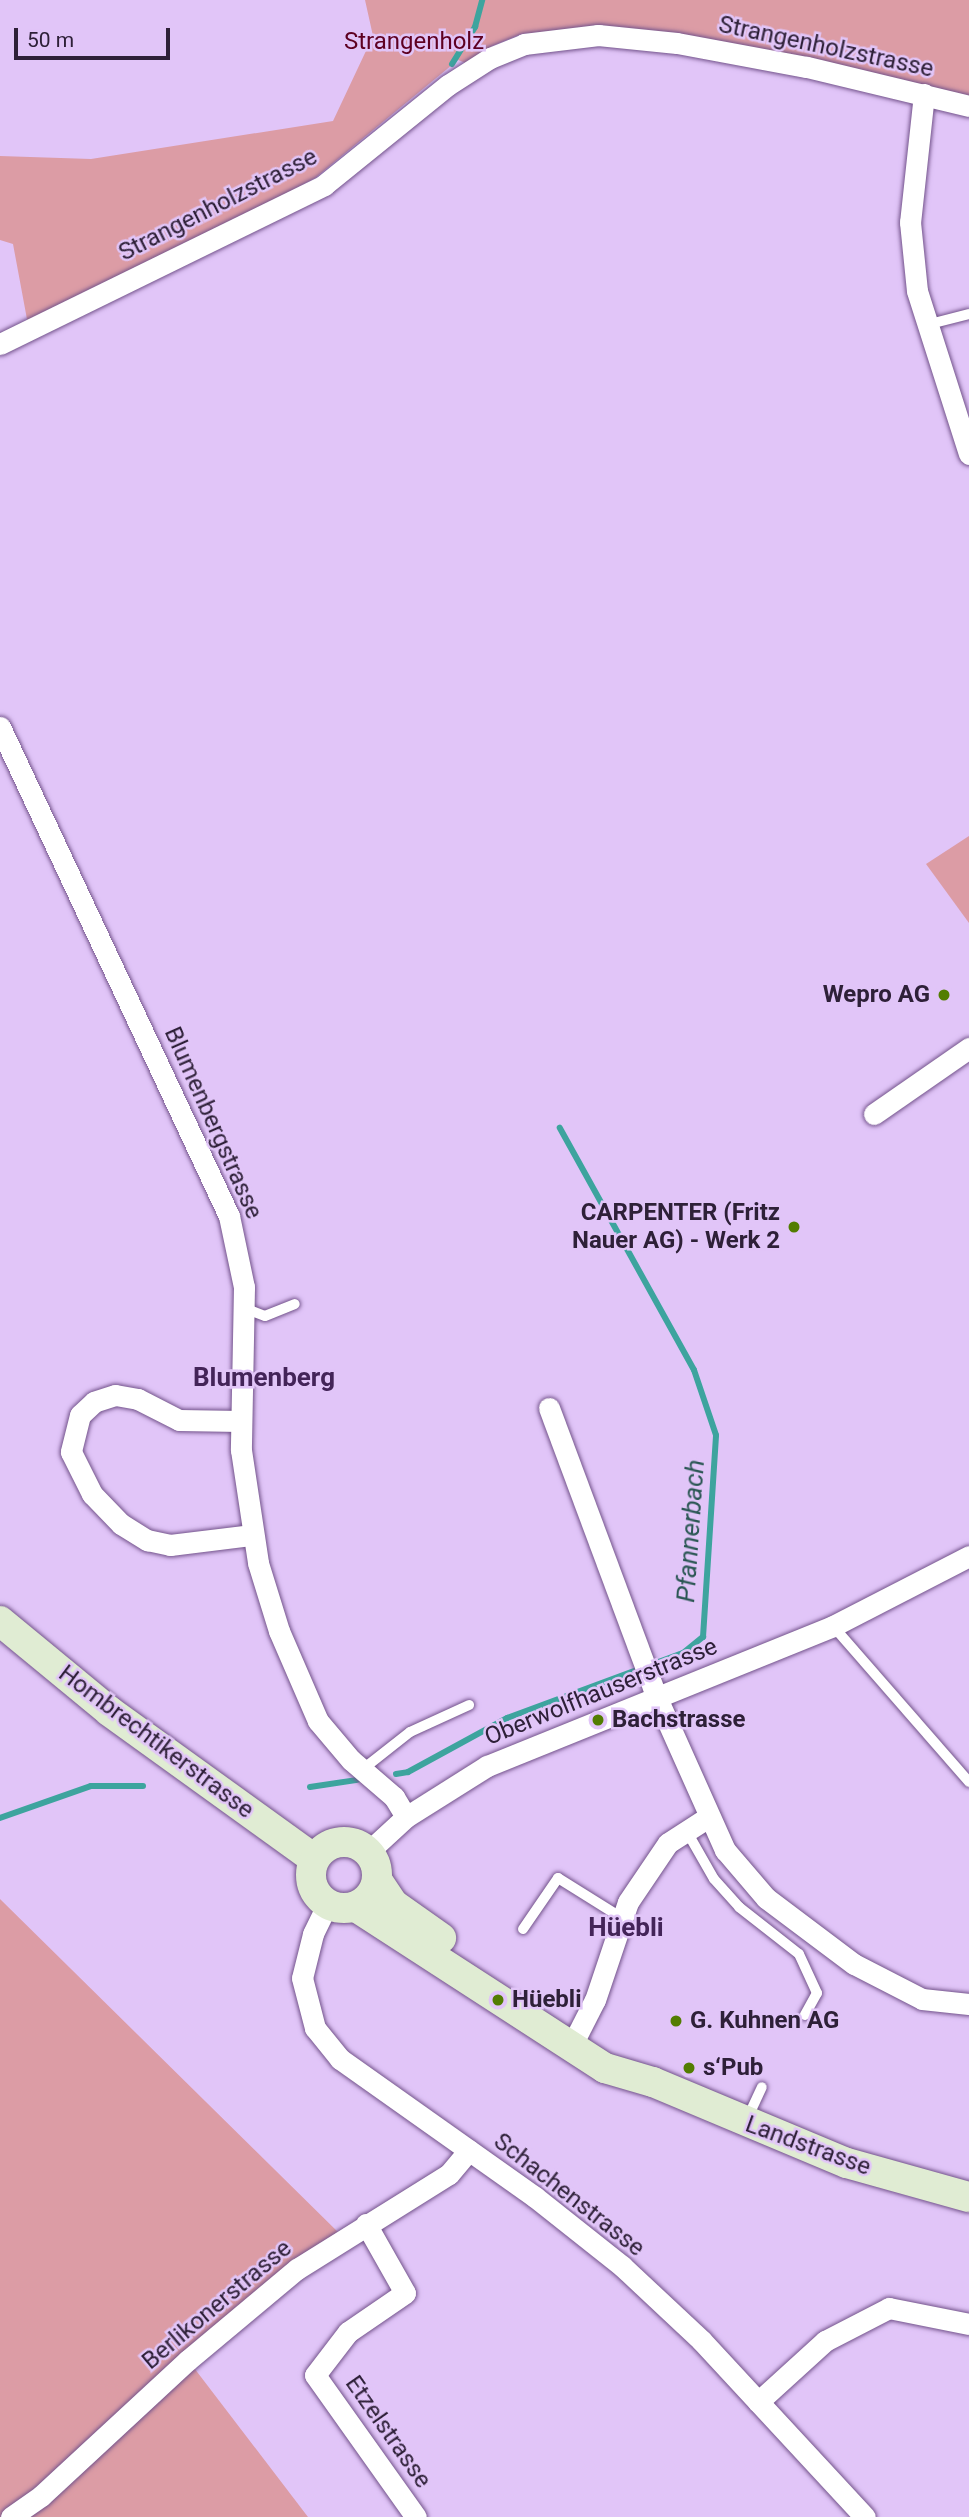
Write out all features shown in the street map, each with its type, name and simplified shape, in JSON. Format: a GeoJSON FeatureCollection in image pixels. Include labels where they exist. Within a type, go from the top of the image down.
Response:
{"type":"FeatureCollection","features":[{"type":"Feature","properties":{"kind":"main road","name":"Hombrechtikerstrasse"},"geometry":{"type":"LineString","coordinates":[[0,1621],[109,1711],[314,1859]]}},
{"type":"Feature","properties":{"kind":"main road"},"geometry":{"type":"LineString","coordinates":[[339,1842],[372,1866],[368,1898],[342,1906],[313,1889],[314,1859],[339,1842]]}},
{"type":"Feature","properties":{"kind":"main road","name":"Landstrasse"},"geometry":{"type":"LineString","coordinates":[[372,1866],[393,1904],[653,2082]]}},
{"type":"Feature","properties":{"kind":"main road","name":"Landstrasse"},"geometry":{"type":"LineString","coordinates":[[342,1906],[571,2050],[605,2068],[653,2082],[745,2124],[847,2163],[969,2197]]}},
{"type":"Feature","properties":{"kind":"street","name":"Strangenholzstrasse"},"geometry":{"type":"LineString","coordinates":[[0,344],[324,185],[448,85],[490,58],[524,44],[598,35],[677,43],[924,94],[969,106]]}},
{"type":"Feature","properties":{"kind":"street"},"geometry":{"type":"LineString","coordinates":[[924,94],[910,222],[917,291],[969,454]]}},
{"type":"Feature","properties":{"kind":"street","name":"Blumenbergstrasse"},"geometry":{"type":"LineString","coordinates":[[2,738],[229,1216],[240,1258],[244,1308],[240,1421],[252,1535],[279,1631],[307,1700],[332,1740],[394,1797],[406,1817]]}},
{"type":"Feature","properties":{"kind":"street"},"geometry":{"type":"LineString","coordinates":[[874,1114],[969,1048]]}},
{"type":"Feature","properties":{"kind":"street"},"geometry":{"type":"LineString","coordinates":[[240,1421],[179,1420],[138,1399],[115,1395],[94,1402],[80,1415],[71,1452],[92,1494],[121,1524],[147,1540],[170,1545],[252,1535]]}},
{"type":"Feature","properties":{"kind":"street"},"geometry":{"type":"LineString","coordinates":[[549,1408],[654,1689],[707,1818],[742,1875],[854,1964],[922,1999],[969,2004]]}},
{"type":"Feature","properties":{"kind":"street","name":"Oberwolfhauserstrasse"},"geometry":{"type":"LineString","coordinates":[[372,1866],[406,1817],[509,1755],[654,1689],[833,1626],[969,1556]]}},
{"type":"Feature","properties":{"kind":"street"},"geometry":{"type":"LineString","coordinates":[[578,2033],[595,2000],[628,1902],[668,1843],[707,1818]]}},
{"type":"Feature","properties":{"kind":"street","name":"Schachenstrasse"},"geometry":{"type":"LineString","coordinates":[[342,1906],[313,1934],[302,1978],[315,2028],[340,2059],[384,2094],[469,2150],[622,2266],[758,2402],[865,2517]]}},
{"type":"Feature","properties":{"kind":"street","name":"Berlikonerstrasse"},"geometry":{"type":"LineString","coordinates":[[11,2517],[41,2496],[247,2310],[297,2269],[449,2174],[469,2150]]}},
{"type":"Feature","properties":{"kind":"street","name":"Etzelstrasse"},"geometry":{"type":"LineString","coordinates":[[366,2224],[405,2293],[348,2332],[315,2375],[416,2517]]}},
{"type":"Feature","properties":{"kind":"street"},"geometry":{"type":"LineString","coordinates":[[758,2402],[825,2341],[889,2308],[969,2324]]}},
{"type":"Feature","properties":{"kind":"lane"},"geometry":{"type":"LineString","coordinates":[[926,325],[969,314]]}},
{"type":"Feature","properties":{"kind":"lane"},"geometry":{"type":"LineString","coordinates":[[244,1308],[265,1316],[295,1304]]}},
{"type":"Feature","properties":{"kind":"lane"},"geometry":{"type":"LineString","coordinates":[[833,1626],[969,1782]]}},
{"type":"Feature","properties":{"kind":"lane"},"geometry":{"type":"LineString","coordinates":[[368,1773],[410,1732],[469,1705]]}},
{"type":"Feature","properties":{"kind":"lane"},"geometry":{"type":"LineString","coordinates":[[686,1830],[714,1879],[739,1907],[799,1954],[817,1993],[805,2015]]}},
{"type":"Feature","properties":{"kind":"lane"},"geometry":{"type":"LineString","coordinates":[[523,1929],[558,1878],[622,1918]]}},
{"type":"Feature","properties":{"kind":"lane"},"geometry":{"type":"LineString","coordinates":[[745,2124],[762,2087]]}},
{"type":"Feature","properties":{"kind":"green space","name":"Strangenholz"},"geometry":{"type":"Polygon","coordinates":[[[365,0],[969,0],[969,106],[598,27],[521,34],[492,46],[466,63],[458,60],[315,178],[29,330],[13,244],[0,240],[0,156],[91,159],[333,121],[373,36],[365,0]]]}},
{"type":"Feature","properties":{"kind":"green space"},"geometry":{"type":"Polygon","coordinates":[[[969,836],[969,923],[926,864],[969,836]]]}},
{"type":"Feature","properties":{"kind":"green space"},"geometry":{"type":"Polygon","coordinates":[[[0,1899],[343,2237],[188,2360],[308,2517],[0,2517],[0,1899]]]}},
{"type":"Feature","properties":{"kind":"waterway"},"geometry":{"type":"LineString","coordinates":[[452,64],[475,27],[482,0]]}},
{"type":"Feature","properties":{"kind":"waterway","name":"Pfannerbach"},"geometry":{"type":"LineString","coordinates":[[396,1774],[408,1772],[507,1718],[683,1653],[703,1637],[716,1435],[694,1370],[560,1128]]}},
{"type":"Feature","properties":{"kind":"waterway","name":"Pfannerbach"},"geometry":{"type":"LineString","coordinates":[[310,1787],[357,1780]]}},
{"type":"Feature","properties":{"kind":"waterway"},"geometry":{"type":"LineString","coordinates":[[0,1818],[91,1786],[143,1786]]}},
{"type":"Feature","properties":{"kind":"place","name":"Wepro AG"},"geometry":{"type":"Point","coordinates":[944,995]}},
{"type":"Feature","properties":{"kind":"place","name":"CARPENTER (Fritz Nauer AG) - Werk 2"},"geometry":{"type":"Point","coordinates":[794,1227]}},
{"type":"Feature","properties":{"kind":"place","name":"Bachstrasse"},"geometry":{"type":"Point","coordinates":[598,1720]}},
{"type":"Feature","properties":{"kind":"place","name":"Hüebli"},"geometry":{"type":"Point","coordinates":[498,2000]}},
{"type":"Feature","properties":{"kind":"place","name":"G. Kuhnen AG"},"geometry":{"type":"Point","coordinates":[676,2021]}},
{"type":"Feature","properties":{"kind":"place","name":"s‘Pub"},"geometry":{"type":"Point","coordinates":[689,2068]}},
{"type":"Feature","properties":{"kind":"district","name":"Blumenberg"},"geometry":{"type":"Point","coordinates":[264,1378]}},
{"type":"Feature","properties":{"kind":"district","name":"Hüebli"},"geometry":{"type":"Point","coordinates":[626,1928]}}]}
